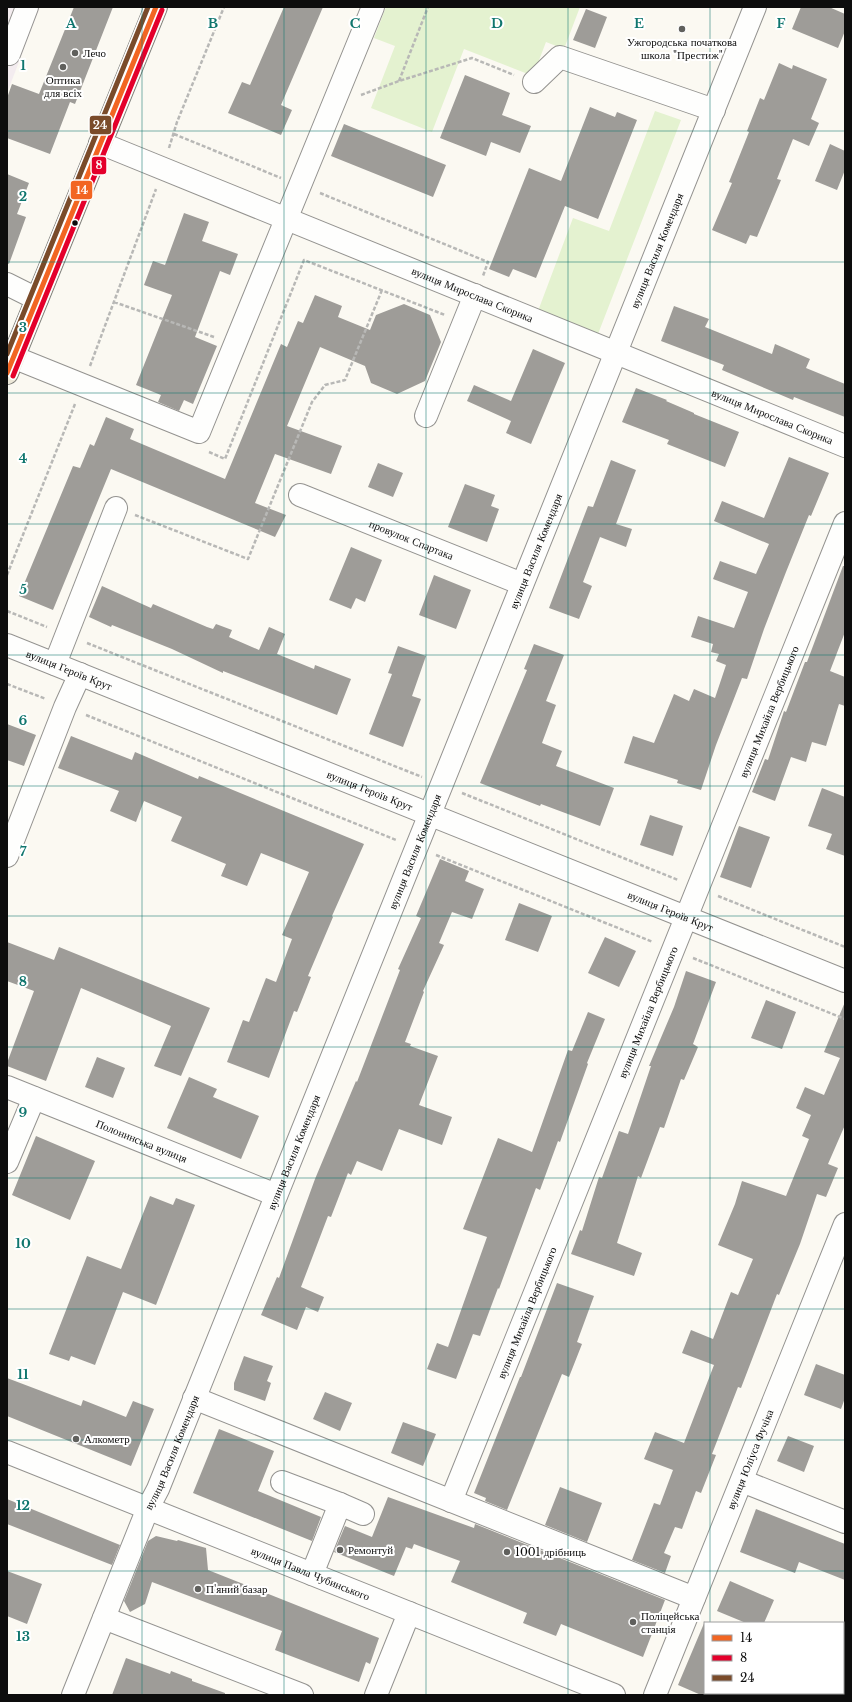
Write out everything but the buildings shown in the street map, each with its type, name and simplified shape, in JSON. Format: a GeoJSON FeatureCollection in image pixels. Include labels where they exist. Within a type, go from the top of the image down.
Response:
{"type":"FeatureCollection","features":[{"type":"Feature","properties":{"kind":"main road"},"geometry":{"type":"LineString","coordinates":[[10,365],[156,7]]}},
{"type":"Feature","properties":{"kind":"street"},"geometry":{"type":"LineString","coordinates":[[7,54],[9,54],[27,7]]}},
{"type":"Feature","properties":{"kind":"street"},"geometry":{"type":"LineString","coordinates":[[10,365],[83,386],[199,432],[373,7]]}},
{"type":"Feature","properties":{"kind":"street","name":"вулиця Василя Комендаря"},"geometry":{"type":"LineString","coordinates":[[72,1695],[194,1398],[755,7]]}},
{"type":"Feature","properties":{"kind":"street"},"geometry":{"type":"LineString","coordinates":[[534,82],[560,57],[714,110]]}},
{"type":"Feature","properties":{"kind":"street","name":"вулиця Мирослава Скорика"},"geometry":{"type":"LineString","coordinates":[[100,143],[845,446]]}},
{"type":"Feature","properties":{"kind":"street"},"geometry":{"type":"LineString","coordinates":[[7,284],[37,299]]}},
{"type":"Feature","properties":{"kind":"street"},"geometry":{"type":"LineString","coordinates":[[426,416],[475,295]]}},
{"type":"Feature","properties":{"kind":"street","name":"провулок Спартака"},"geometry":{"type":"LineString","coordinates":[[300,495],[522,584]]}},
{"type":"Feature","properties":{"kind":"street"},"geometry":{"type":"LineString","coordinates":[[55,664],[116,508]]}},
{"type":"Feature","properties":{"kind":"street","name":"вулиця Михайла Вербицького"},"geometry":{"type":"LineString","coordinates":[[451,1501],[845,523]]}},
{"type":"Feature","properties":{"kind":"street","name":"вулиця Героїв Крут"},"geometry":{"type":"LineString","coordinates":[[7,645],[845,981]]}},
{"type":"Feature","properties":{"kind":"street"},"geometry":{"type":"LineString","coordinates":[[7,856],[65,707],[80,674]]}},
{"type":"Feature","properties":{"kind":"street","name":"Полонинська вулиця"},"geometry":{"type":"LineString","coordinates":[[7,1087],[276,1195]]}},
{"type":"Feature","properties":{"kind":"street"},"geometry":{"type":"LineString","coordinates":[[7,1162],[34,1098]]}},
{"type":"Feature","properties":{"kind":"street","name":"вулиця Юліуса Фучіка"},"geometry":{"type":"LineString","coordinates":[[655,1695],[742,1481],[837,1265],[845,1224]]}},
{"type":"Feature","properties":{"kind":"street"},"geometry":{"type":"LineString","coordinates":[[194,1398],[694,1598]]}},
{"type":"Feature","properties":{"kind":"street","name":"вулиця Павла Чубинського"},"geometry":{"type":"LineString","coordinates":[[7,1452],[614,1695]]}},
{"type":"Feature","properties":{"kind":"street"},"geometry":{"type":"LineString","coordinates":[[742,1481],[845,1522]]}},
{"type":"Feature","properties":{"kind":"street"},"geometry":{"type":"LineString","coordinates":[[282,1482],[363,1514]]}},
{"type":"Feature","properties":{"kind":"street"},"geometry":{"type":"LineString","coordinates":[[312,1574],[340,1504]]}},
{"type":"Feature","properties":{"kind":"street"},"geometry":{"type":"LineString","coordinates":[[376,1695],[409,1613]]}},
{"type":"Feature","properties":{"kind":"street"},"geometry":{"type":"LineString","coordinates":[[104,1618],[302,1695]]}},
{"type":"Feature","properties":{"kind":"path"},"geometry":{"type":"LineString","coordinates":[[7,574],[83,386],[163,169],[174,134],[224,7]]}},
{"type":"Feature","properties":{"kind":"path"},"geometry":{"type":"LineString","coordinates":[[399,81],[428,7]]}},
{"type":"Feature","properties":{"kind":"path"},"geometry":{"type":"LineString","coordinates":[[332,106],[399,81],[472,58],[534,82]]}},
{"type":"Feature","properties":{"kind":"path"},"geometry":{"type":"LineString","coordinates":[[174,134],[488,262],[475,295]]}},
{"type":"Feature","properties":{"kind":"path"},"geometry":{"type":"LineString","coordinates":[[203,450],[225,459],[304,260],[464,322]]}},
{"type":"Feature","properties":{"kind":"path"},"geometry":{"type":"LineString","coordinates":[[116,508],[248,559],[312,402],[325,385],[346,380],[382,290]]}},
{"type":"Feature","properties":{"kind":"path"},"geometry":{"type":"LineString","coordinates":[[114,302],[235,345]]}},
{"type":"Feature","properties":{"kind":"shaded area"},"geometry":{"type":"Polygon","coordinates":[[[7,7],[40,7],[7,93],[7,7]]]}},
{"type":"Feature","properties":{"kind":"green space"},"geometry":{"type":"Polygon","coordinates":[[[386,7],[580,7],[564,49],[546,42],[533,76],[464,49],[432,132],[371,108],[395,46],[374,38],[386,7]]]}},
{"type":"Feature","properties":{"kind":"green space"},"geometry":{"type":"Polygon","coordinates":[[[655,111],[681,120],[598,334],[538,311],[573,218],[609,231],[655,111]]]}},
{"type":"Feature","properties":{"kind":"transit line","name":"24"},"geometry":{"type":"LineString","coordinates":[[7,354],[148,7]]}},
{"type":"Feature","properties":{"kind":"transit line","name":"14"},"geometry":{"type":"LineString","coordinates":[[7,373],[156,7]]}},
{"type":"Feature","properties":{"kind":"transit line","name":"8"},"geometry":{"type":"LineString","coordinates":[[13,376],[162,10]]}},
{"type":"Feature","properties":{"kind":"place","name":"Ужгородська початкова школа \"Престиж\""},"geometry":{"type":"Point","coordinates":[682,29]}},
{"type":"Feature","properties":{"kind":"place","name":"Лечо"},"geometry":{"type":"Point","coordinates":[75,53]}},
{"type":"Feature","properties":{"kind":"place","name":"Оптика для всіх"},"geometry":{"type":"Point","coordinates":[63,67]}},
{"type":"Feature","properties":{"kind":"place","name":"Алкометр"},"geometry":{"type":"Point","coordinates":[76,1439]}},
{"type":"Feature","properties":{"kind":"place","name":"Ремонтуй"},"geometry":{"type":"Point","coordinates":[340,1550]}},
{"type":"Feature","properties":{"kind":"place","name":"1001 дрібниць"},"geometry":{"type":"Point","coordinates":[507,1552]}},
{"type":"Feature","properties":{"kind":"place","name":"П'яний базар"},"geometry":{"type":"Point","coordinates":[198,1589]}},
{"type":"Feature","properties":{"kind":"place","name":"Поліцейська станція"},"geometry":{"type":"Point","coordinates":[633,1622]}}]}
